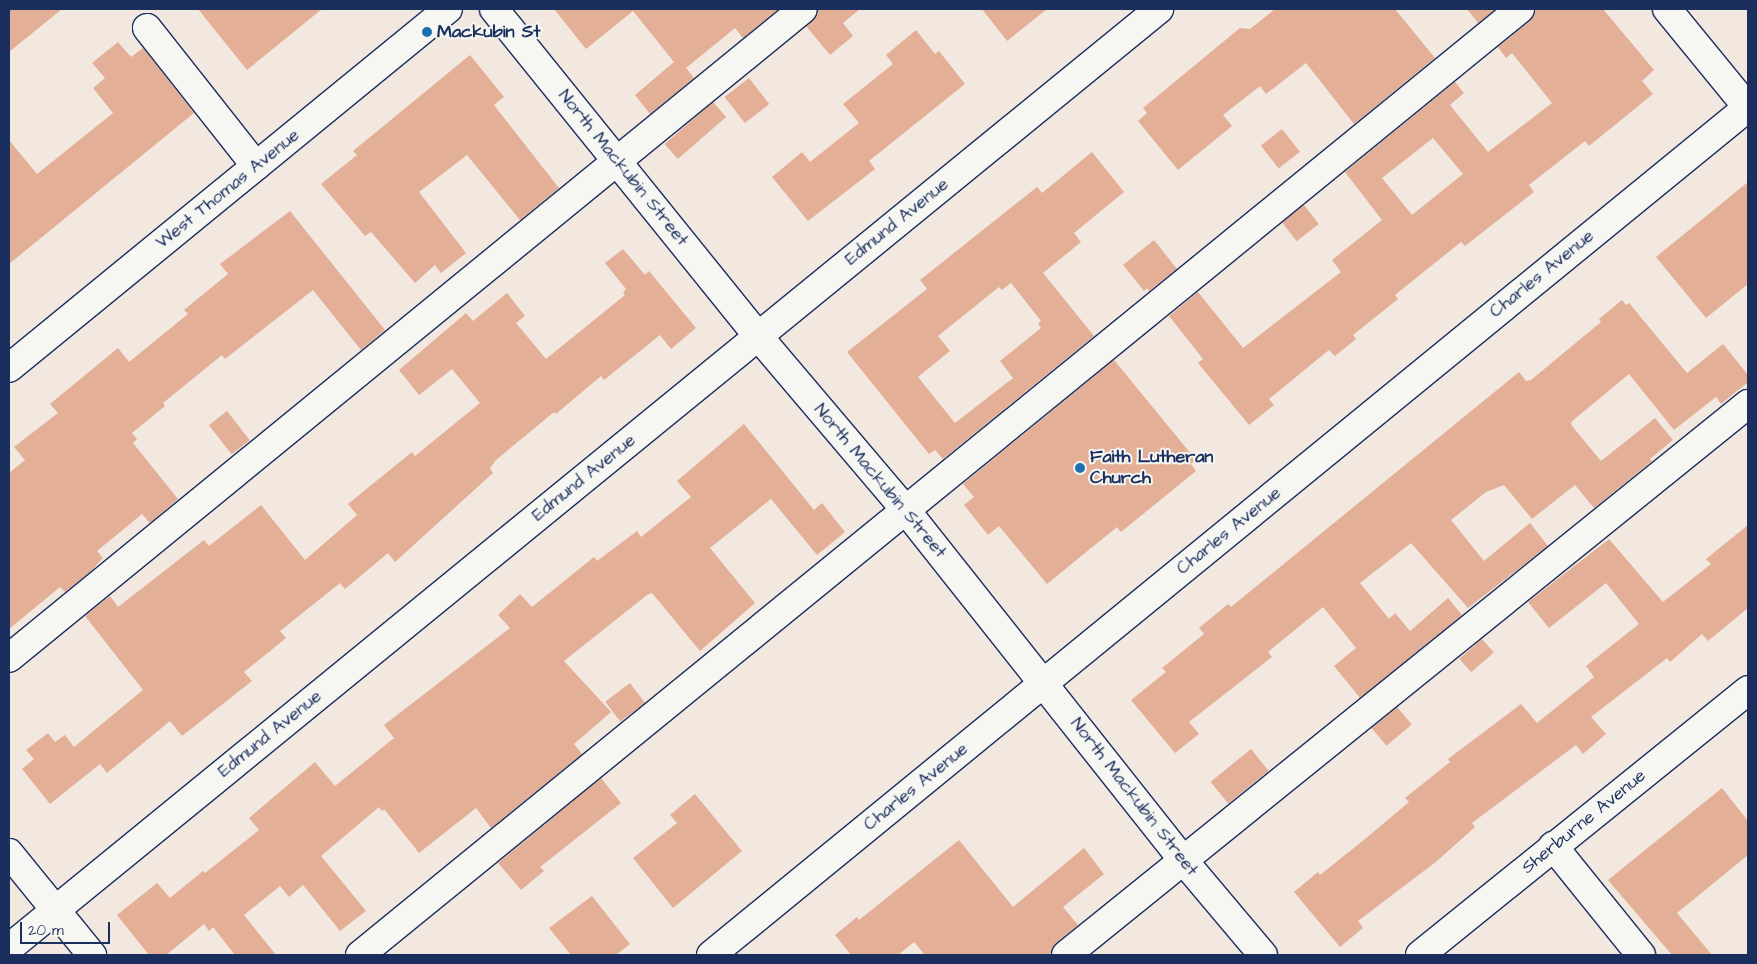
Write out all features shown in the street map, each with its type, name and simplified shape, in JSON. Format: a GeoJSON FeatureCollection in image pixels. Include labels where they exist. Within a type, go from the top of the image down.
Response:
{"type":"FeatureCollection","features":[{"type":"Feature","properties":{"kind":"street","name":"West Thomas Avenue"},"geometry":{"type":"LineString","coordinates":[[9,368],[448,9]]}},
{"type":"Feature","properties":{"kind":"street","name":"North Mackubin Street"},"geometry":{"type":"LineString","coordinates":[[494,9],[758,336],[904,508],[1183,860],[1263,955]]}},
{"type":"Feature","properties":{"kind":"street"},"geometry":{"type":"LineString","coordinates":[[9,658],[803,9]]}},
{"type":"Feature","properties":{"kind":"street","name":"Edmund Avenue"},"geometry":{"type":"LineString","coordinates":[[9,948],[1159,9]]}},
{"type":"Feature","properties":{"kind":"street"},"geometry":{"type":"LineString","coordinates":[[360,955],[764,628],[904,508],[1520,9]]}},
{"type":"Feature","properties":{"kind":"street"},"geometry":{"type":"LineString","coordinates":[[1667,9],[1748,108]]}},
{"type":"Feature","properties":{"kind":"street"},"geometry":{"type":"LineString","coordinates":[[147,28],[256,166]]}},
{"type":"Feature","properties":{"kind":"street","name":"Charles Avenue"},"geometry":{"type":"LineString","coordinates":[[711,955],[1748,108]]}},
{"type":"Feature","properties":{"kind":"street"},"geometry":{"type":"LineString","coordinates":[[1066,955],[1748,404]]}},
{"type":"Feature","properties":{"kind":"street","name":"Sherburne Avenue"},"geometry":{"type":"LineString","coordinates":[[1420,955],[1748,690]]}},
{"type":"Feature","properties":{"kind":"street"},"geometry":{"type":"LineString","coordinates":[[1553,846],[1642,955]]}},
{"type":"Feature","properties":{"kind":"street"},"geometry":{"type":"LineString","coordinates":[[9,853],[92,955]]}},
{"type":"Feature","properties":{"kind":"building"},"geometry":{"type":"Polygon","coordinates":[[[9,9],[62,9],[9,52],[9,9]]]}},
{"type":"Feature","properties":{"kind":"building"},"geometry":{"type":"Polygon","coordinates":[[[198,9],[322,9],[247,70],[198,9]]]}},
{"type":"Feature","properties":{"kind":"building"},"geometry":{"type":"Polygon","coordinates":[[[554,9],[779,9],[743,38],[735,28],[686,68],[694,78],[650,114],[635,95],[674,62],[633,11],[586,49],[554,9]]]}},
{"type":"Feature","properties":{"kind":"building"},"geometry":{"type":"Polygon","coordinates":[[[818,9],[860,9],[843,23],[853,36],[830,55],[806,26],[817,15],[818,9]]]}},
{"type":"Feature","properties":{"kind":"building"},"geometry":{"type":"Polygon","coordinates":[[[982,9],[1047,9],[1007,41],[982,9]]]}},
{"type":"Feature","properties":{"kind":"building"},"geometry":{"type":"Polygon","coordinates":[[[1275,9],[1395,9],[1435,58],[1354,124],[1306,63],[1266,94],[1260,86],[1223,115],[1232,126],[1178,170],[1138,121],[1147,113],[1143,108],[1240,28],[1250,29],[1275,9]]]}},
{"type":"Feature","properties":{"kind":"building"},"geometry":{"type":"Polygon","coordinates":[[[1467,9],[1496,9],[1478,23],[1467,9]]]}},
{"type":"Feature","properties":{"kind":"building"},"geometry":{"type":"Polygon","coordinates":[[[1535,9],[1603,9],[1654,70],[1642,81],[1653,94],[1589,146],[1585,141],[1529,185],[1534,192],[1465,246],[1461,242],[1395,295],[1398,299],[1353,335],[1356,339],[1335,356],[1329,350],[1269,399],[1274,405],[1249,425],[1198,363],[1203,359],[1169,316],[1198,292],[1243,348],[1341,272],[1332,260],[1382,220],[1345,172],[1455,82],[1464,93],[1450,105],[1488,152],[1552,103],[1512,53],[1506,58],[1498,47],[1530,21],[1535,9]],[[1433,138],[1382,178],[1412,215],[1463,174],[1433,138]]]}},
{"type":"Feature","properties":{"kind":"building"},"geometry":{"type":"Polygon","coordinates":[[[916,30],[935,54],[939,51],[965,84],[869,161],[875,169],[808,221],[772,177],[802,152],[810,162],[859,123],[843,104],[893,64],[886,55],[916,30]]]}},
{"type":"Feature","properties":{"kind":"building"},"geometry":{"type":"Polygon","coordinates":[[[118,42],[131,57],[143,48],[194,113],[9,264],[9,140],[37,174],[113,113],[93,88],[105,78],[92,63],[118,42]]]}},
{"type":"Feature","properties":{"kind":"building"},"geometry":{"type":"Polygon","coordinates":[[[470,55],[504,97],[494,105],[559,188],[520,220],[467,155],[419,192],[466,253],[441,273],[435,265],[415,283],[371,232],[365,236],[321,184],[357,155],[353,151],[470,55]]]}},
{"type":"Feature","properties":{"kind":"building"},"geometry":{"type":"Polygon","coordinates":[[[749,78],[769,104],[745,123],[725,97],[749,78]]]}},
{"type":"Feature","properties":{"kind":"building"},"geometry":{"type":"Polygon","coordinates":[[[713,102],[726,117],[678,159],[665,144],[713,102]]]}},
{"type":"Feature","properties":{"kind":"building"},"geometry":{"type":"Polygon","coordinates":[[[1282,129],[1300,152],[1279,168],[1261,146],[1282,129]]]}},
{"type":"Feature","properties":{"kind":"building"},"geometry":{"type":"Polygon","coordinates":[[[1092,152],[1124,192],[1074,233],[1081,242],[1043,273],[1094,336],[943,459],[935,450],[929,454],[847,352],[927,289],[920,280],[1037,187],[1042,193],[1092,152]],[[1011,283],[1002,290],[999,287],[938,336],[950,351],[918,377],[955,423],[1013,378],[1000,361],[1041,328],[1038,324],[1041,321],[1011,283]]]}},
{"type":"Feature","properties":{"kind":"building"},"geometry":{"type":"Polygon","coordinates":[[[1748,182],[1748,284],[1706,318],[1656,257],[1748,182]]]}},
{"type":"Feature","properties":{"kind":"building"},"geometry":{"type":"Polygon","coordinates":[[[1304,205],[1319,224],[1297,241],[1282,222],[1304,205]]]}},
{"type":"Feature","properties":{"kind":"building"},"geometry":{"type":"Polygon","coordinates":[[[290,211],[385,330],[361,350],[313,290],[225,359],[222,355],[163,403],[165,406],[132,433],[137,439],[133,443],[178,499],[150,523],[142,514],[97,551],[103,558],[90,572],[65,592],[60,587],[9,629],[9,473],[25,460],[14,447],[58,413],[50,404],[118,348],[129,362],[188,314],[184,310],[228,274],[220,264],[290,211]]]}},
{"type":"Feature","properties":{"kind":"building"},"geometry":{"type":"Polygon","coordinates":[[[1154,240],[1177,269],[1149,291],[1147,288],[1144,291],[1123,265],[1154,240]]]}},
{"type":"Feature","properties":{"kind":"building"},"geometry":{"type":"Polygon","coordinates":[[[623,249],[645,275],[649,271],[696,328],[671,349],[660,335],[604,380],[601,376],[556,414],[554,412],[496,460],[490,468],[493,473],[395,562],[388,553],[345,589],[340,583],[280,631],[286,638],[244,672],[252,681],[182,736],[170,721],[107,773],[100,764],[50,804],[22,769],[34,759],[26,750],[48,733],[55,742],[65,735],[74,747],[143,690],[85,616],[110,596],[118,607],[204,540],[209,546],[261,505],[305,560],[357,515],[348,504],[412,452],[415,456],[480,403],[452,369],[419,395],[399,370],[466,313],[473,321],[507,293],[525,316],[516,323],[546,359],[625,295],[623,293],[626,289],[605,263],[623,249]]]}},
{"type":"Feature","properties":{"kind":"building"},"geometry":{"type":"Polygon","coordinates":[[[1622,300],[1626,305],[1629,303],[1687,373],[1723,344],[1748,375],[1748,382],[1721,404],[1716,397],[1674,430],[1629,374],[1571,422],[1572,426],[1601,461],[1655,418],[1673,440],[1650,459],[1652,461],[1594,508],[1575,485],[1532,519],[1504,485],[1486,492],[1451,520],[1484,561],[1530,523],[1548,546],[1468,608],[1411,543],[1360,583],[1389,619],[1395,613],[1410,631],[1448,598],[1462,615],[1360,698],[1334,666],[1356,648],[1323,607],[1268,652],[1272,657],[1189,722],[1199,734],[1175,753],[1131,700],[1166,672],[1162,668],[1204,634],[1199,628],[1228,604],[1231,607],[1519,372],[1526,381],[1531,380],[1601,322],[1599,319],[1622,300]]]}},
{"type":"Feature","properties":{"kind":"building","name":"Faith Lutheran Church"},"geometry":{"type":"Polygon","coordinates":[[[1114,360],[1196,460],[1191,464],[1196,471],[1121,532],[1117,527],[1047,584],[999,526],[988,535],[964,505],[974,497],[963,484],[1114,360]]]}},
{"type":"Feature","properties":{"kind":"building"},"geometry":{"type":"Polygon","coordinates":[[[227,411],[250,440],[232,454],[209,425],[227,411]]]}},
{"type":"Feature","properties":{"kind":"building"},"geometry":{"type":"Polygon","coordinates":[[[744,424],[814,510],[822,503],[845,532],[817,555],[771,499],[710,548],[755,603],[700,651],[652,593],[647,595],[564,661],[611,712],[574,744],[582,754],[491,828],[476,808],[419,853],[384,809],[382,811],[379,807],[321,856],[366,911],[340,931],[303,885],[289,897],[280,886],[244,915],[276,955],[235,955],[213,927],[209,931],[204,924],[166,955],[149,955],[117,915],[157,883],[170,898],[203,871],[205,873],[259,830],[249,818],[315,762],[335,786],[394,738],[384,725],[510,628],[498,615],[520,594],[532,607],[594,557],[597,561],[637,531],[641,537],[691,497],[677,481],[744,424]]]}},
{"type":"Feature","properties":{"kind":"building"},"geometry":{"type":"Polygon","coordinates":[[[1748,525],[1748,608],[1708,641],[1702,634],[1670,662],[1667,658],[1591,717],[1606,734],[1583,754],[1576,745],[1472,823],[1475,827],[1437,861],[1358,921],[1363,928],[1340,947],[1294,892],[1318,872],[1320,875],[1365,839],[1409,802],[1405,798],[1450,762],[1448,759],[1521,704],[1537,723],[1594,677],[1586,666],[1639,624],[1606,583],[1549,628],[1528,602],[1609,539],[1663,602],[1711,564],[1706,559],[1748,525]]]}},
{"type":"Feature","properties":{"kind":"building"},"geometry":{"type":"Polygon","coordinates":[[[1482,639],[1494,653],[1471,672],[1459,659],[1482,639]]]}},
{"type":"Feature","properties":{"kind":"building"},"geometry":{"type":"Polygon","coordinates":[[[630,683],[645,703],[620,722],[605,702],[630,683]]]}},
{"type":"Feature","properties":{"kind":"building"},"geometry":{"type":"Polygon","coordinates":[[[1397,707],[1412,725],[1387,746],[1372,728],[1397,707]]]}},
{"type":"Feature","properties":{"kind":"building"},"geometry":{"type":"Polygon","coordinates":[[[1251,749],[1269,771],[1228,803],[1211,782],[1251,749]]]}},
{"type":"Feature","properties":{"kind":"building"},"geometry":{"type":"Polygon","coordinates":[[[601,778],[621,803],[540,867],[544,871],[521,890],[498,863],[601,778]]]}},
{"type":"Feature","properties":{"kind":"building"},"geometry":{"type":"Polygon","coordinates":[[[1722,788],[1748,821],[1748,855],[1677,913],[1712,955],[1672,955],[1608,880],[1722,788]]]}},
{"type":"Feature","properties":{"kind":"building"},"geometry":{"type":"Polygon","coordinates":[[[695,794],[742,851],[673,908],[633,858],[677,823],[670,815],[695,794]]]}},
{"type":"Feature","properties":{"kind":"building"},"geometry":{"type":"Polygon","coordinates":[[[959,840],[1013,907],[1084,848],[1104,874],[1063,907],[1078,925],[1056,943],[1050,955],[925,955],[914,942],[898,955],[851,955],[835,935],[857,917],[859,920],[959,840]]]}},
{"type":"Feature","properties":{"kind":"building"},"geometry":{"type":"Polygon","coordinates":[[[592,896],[630,944],[616,955],[571,955],[549,928],[592,896]]]}},
{"type":"Feature","properties":{"kind":"place","name":"Mackubin St"},"geometry":{"type":"Point","coordinates":[427,32]}},
{"type":"Feature","properties":{"kind":"place","name":"Faith Lutheran Church"},"geometry":{"type":"Point","coordinates":[1080,468]}}]}
